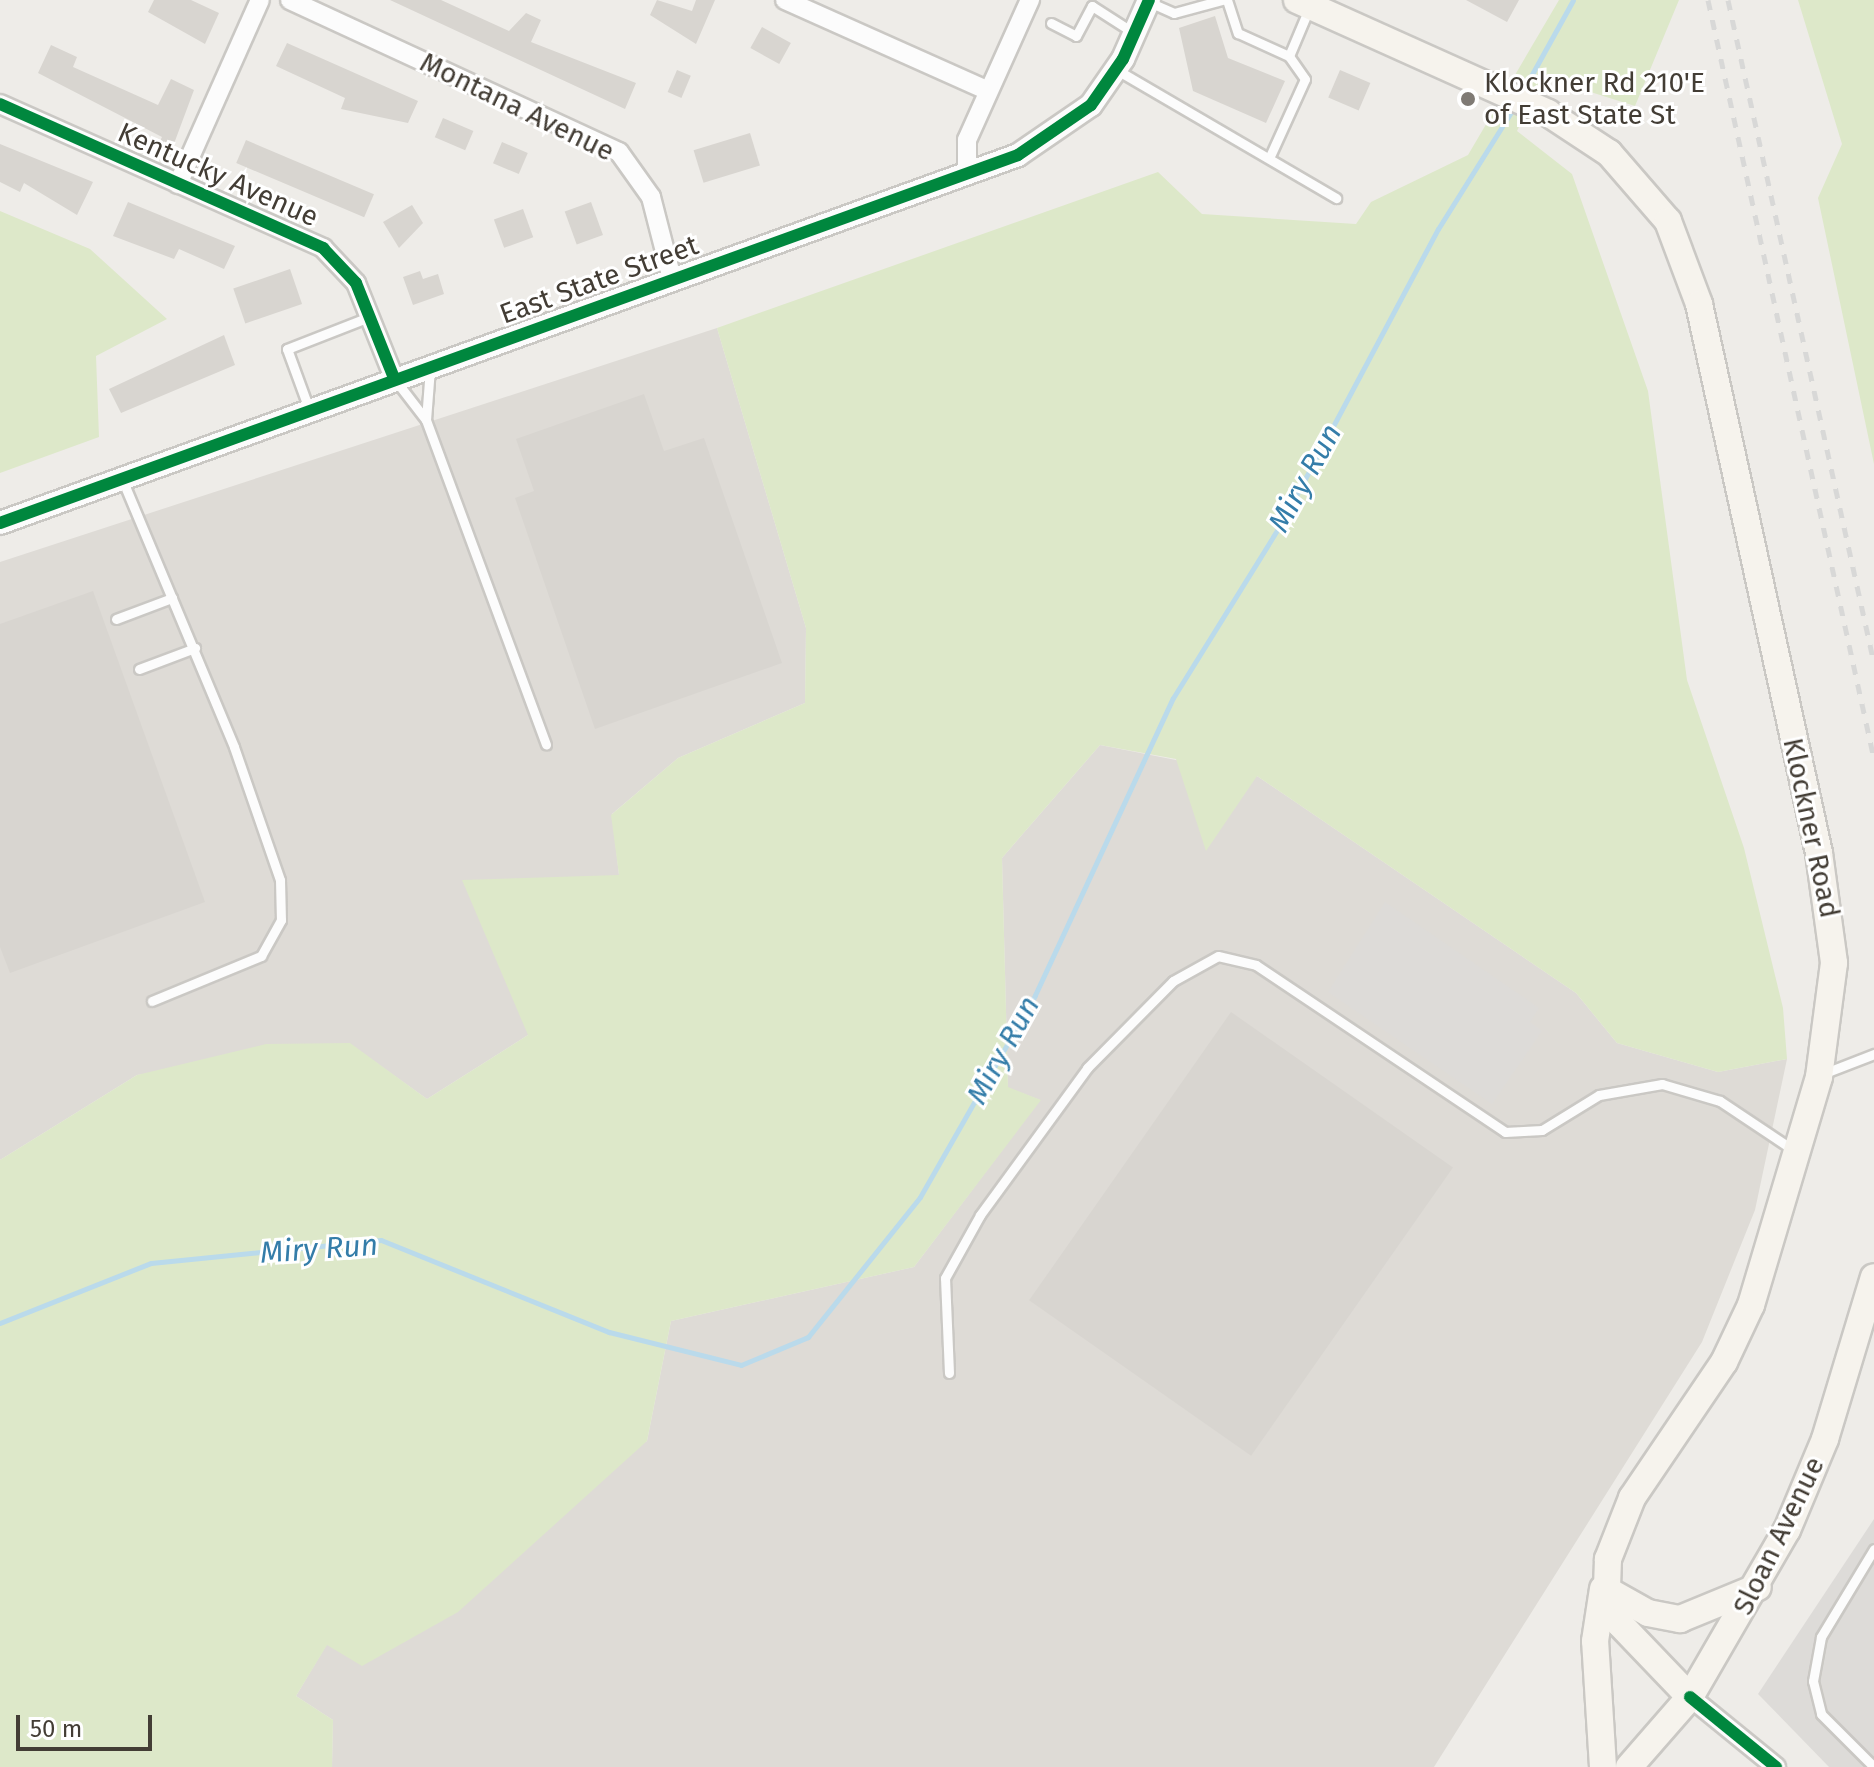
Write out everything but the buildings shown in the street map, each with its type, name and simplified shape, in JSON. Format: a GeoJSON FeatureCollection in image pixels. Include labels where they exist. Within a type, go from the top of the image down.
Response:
{"type":"FeatureCollection","features":[{"type":"Feature","properties":{"kind":"main road","name":"Klockner Road"},"geometry":{"type":"LineString","coordinates":[[1303,3],[1548,113],[1633,176],[1675,234],[1699,304],[1829,906],[1834,982],[1819,1077],[1743,1324],[1632,1498],[1606,1583],[1595,1641],[1603,1767]]}},
{"type":"Feature","properties":{"kind":"main road","name":"Sloan Avenue"},"geometry":{"type":"LineString","coordinates":[[1629,1767],[1690,1697],[1758,1587],[1813,1471],[1874,1277]]}},
{"type":"Feature","properties":{"kind":"main road"},"geometry":{"type":"LineString","coordinates":[[1606,1583],[1648,1613],[1680,1619],[1758,1587]]}},
{"type":"Feature","properties":{"kind":"main road"},"geometry":{"type":"LineString","coordinates":[[1606,1583],[1637,1648],[1690,1697]]}},
{"type":"Feature","properties":{"kind":"street"},"geometry":{"type":"LineString","coordinates":[[178,184],[260,0]]}},
{"type":"Feature","properties":{"kind":"street","name":"Montana Avenue"},"geometry":{"type":"LineString","coordinates":[[290,0],[619,152],[651,197],[672,279]]}},
{"type":"Feature","properties":{"kind":"street"},"geometry":{"type":"LineString","coordinates":[[785,0],[988,91]]}},
{"type":"Feature","properties":{"kind":"street"},"geometry":{"type":"LineString","coordinates":[[967,173],[967,140],[1030,0]]}},
{"type":"Feature","properties":{"kind":"street","name":"East State Street"},"geometry":{"type":"LineString","coordinates":[[0,523],[967,173],[1047,141],[1091,105],[1117,70],[1148,1]]}},
{"type":"Feature","properties":{"kind":"street","name":"Kentucky Avenue"},"geometry":{"type":"LineString","coordinates":[[0,104],[323,248],[356,283],[394,378]]}},
{"type":"Feature","properties":{"kind":"street"},"geometry":{"type":"LineString","coordinates":[[1690,1697],[1776,1767]]}},
{"type":"Feature","properties":{"kind":"lane"},"geometry":{"type":"LineString","coordinates":[[1148,1],[1174,13],[1225,0],[1238,33],[1289,56],[1305,79],[1271,154]]}},
{"type":"Feature","properties":{"kind":"lane"},"geometry":{"type":"LineString","coordinates":[[1289,56],[1303,3]]}},
{"type":"Feature","properties":{"kind":"lane"},"geometry":{"type":"LineString","coordinates":[[1051,23],[1076,36],[1092,6],[1134,33]]}},
{"type":"Feature","properties":{"kind":"lane"},"geometry":{"type":"LineString","coordinates":[[1117,70],[1271,154],[1336,198]]}},
{"type":"Feature","properties":{"kind":"lane"},"geometry":{"type":"LineString","coordinates":[[309,410],[287,349],[369,317]]}},
{"type":"Feature","properties":{"kind":"lane"},"geometry":{"type":"LineString","coordinates":[[426,420],[430,365]]}},
{"type":"Feature","properties":{"kind":"lane"},"geometry":{"type":"LineString","coordinates":[[394,378],[426,420],[546,744]]}},
{"type":"Feature","properties":{"kind":"lane"},"geometry":{"type":"LineString","coordinates":[[122,479],[195,648],[280,880],[281,920],[261,956],[152,1001]]}},
{"type":"Feature","properties":{"kind":"lane"},"geometry":{"type":"LineString","coordinates":[[116,619],[172,598]]}},
{"type":"Feature","properties":{"kind":"lane"},"geometry":{"type":"LineString","coordinates":[[139,669],[195,648]]}},
{"type":"Feature","properties":{"kind":"lane"},"geometry":{"type":"LineString","coordinates":[[949,1373],[945,1278],[980,1215],[1087,1068],[1173,981],[1218,956],[1256,965],[1505,1132],[1542,1130],[1599,1095],[1662,1084],[1720,1101],[1798,1152]]}},
{"type":"Feature","properties":{"kind":"lane"},"geometry":{"type":"LineString","coordinates":[[1819,1077],[1841,1061],[1874,1054]]}},
{"type":"Feature","properties":{"kind":"lane"},"geometry":{"type":"LineString","coordinates":[[1874,1549],[1821,1637],[1813,1681],[1821,1714],[1874,1767]]}},
{"type":"Feature","properties":{"kind":"shaded area"},"geometry":{"type":"Polygon","coordinates":[[[717,328],[806,628],[805,703],[678,758],[612,814],[619,875],[528,1035],[427,1099],[350,1044],[137,1075],[0,1160],[0,562],[717,328]]]}},
{"type":"Feature","properties":{"kind":"shaded area"},"geometry":{"type":"Polygon","coordinates":[[[1100,745],[1257,776],[1576,993],[1617,1043],[1718,1072],[1787,1059],[1755,1210],[1702,1342],[1434,1767],[332,1767],[333,1720],[296,1696],[327,1644],[647,1441],[671,1321],[914,1267],[1040,1100],[1008,1088],[1002,858],[1100,745]]]}},
{"type":"Feature","properties":{"kind":"shaded area"},"geometry":{"type":"Polygon","coordinates":[[[1385,902],[1539,1008],[1530,1022],[1542,1031],[1492,1104],[1328,992],[1385,902]]]}},
{"type":"Feature","properties":{"kind":"shaded area"},"geometry":{"type":"Polygon","coordinates":[[[1874,1519],[1874,1767],[1829,1767],[1758,1694],[1874,1519]]]}},
{"type":"Feature","properties":{"kind":"green space"},"geometry":{"type":"Polygon","coordinates":[[[1559,0],[1679,0],[1635,106],[1543,77],[1517,131],[1572,174],[1648,391],[1687,680],[1744,848],[1783,1008],[1787,1059],[1718,1072],[1617,1043],[1576,993],[1257,776],[1206,851],[1176,759],[1100,745],[1002,858],[1008,1087],[1041,1100],[914,1267],[671,1321],[647,1441],[458,1612],[362,1666],[327,1645],[296,1696],[333,1720],[332,1767],[0,1767],[0,1160],[137,1075],[266,1044],[350,1043],[427,1099],[528,1035],[462,880],[619,875],[611,815],[678,758],[805,703],[806,628],[717,328],[1158,172],[1202,214],[1356,224],[1371,202],[1468,155],[1559,0]]]}},
{"type":"Feature","properties":{"kind":"green space"},"geometry":{"type":"Polygon","coordinates":[[[1798,0],[1874,0],[1874,464],[1818,198],[1842,144],[1798,0]]]}},
{"type":"Feature","properties":{"kind":"green space"},"geometry":{"type":"Polygon","coordinates":[[[0,211],[90,249],[167,319],[96,356],[99,437],[0,473],[0,211]]]}},
{"type":"Feature","properties":{"kind":"waterway","name":"Miry Run"},"geometry":{"type":"LineString","coordinates":[[1521,94],[1573,0]]}},
{"type":"Feature","properties":{"kind":"waterway","name":"Miry Run"},"geometry":{"type":"LineString","coordinates":[[0,1323],[151,1263],[381,1240],[609,1332],[741,1365],[808,1337],[920,1197],[1035,995],[1173,698],[1281,524],[1438,229],[1515,106]]}},
{"type":"Feature","properties":{"kind":"railway"},"geometry":{"type":"LineString","coordinates":[[1708,0],[1874,759]]}},
{"type":"Feature","properties":{"kind":"railway"},"geometry":{"type":"LineString","coordinates":[[1728,0],[1874,663]]}},
{"type":"Feature","properties":{"kind":"cycle path"},"geometry":{"type":"LineString","coordinates":[[0,523],[1018,155],[1091,105],[1123,59],[1149,0]]}},
{"type":"Feature","properties":{"kind":"cycle path"},"geometry":{"type":"LineString","coordinates":[[0,104],[323,248],[356,283],[394,378]]}},
{"type":"Feature","properties":{"kind":"cycle path"},"geometry":{"type":"LineString","coordinates":[[1690,1697],[1776,1767]]}},
{"type":"Feature","properties":{"kind":"place","name":"Klockner Rd 210'E of East State St"},"geometry":{"type":"Point","coordinates":[1468,99]}}]}
